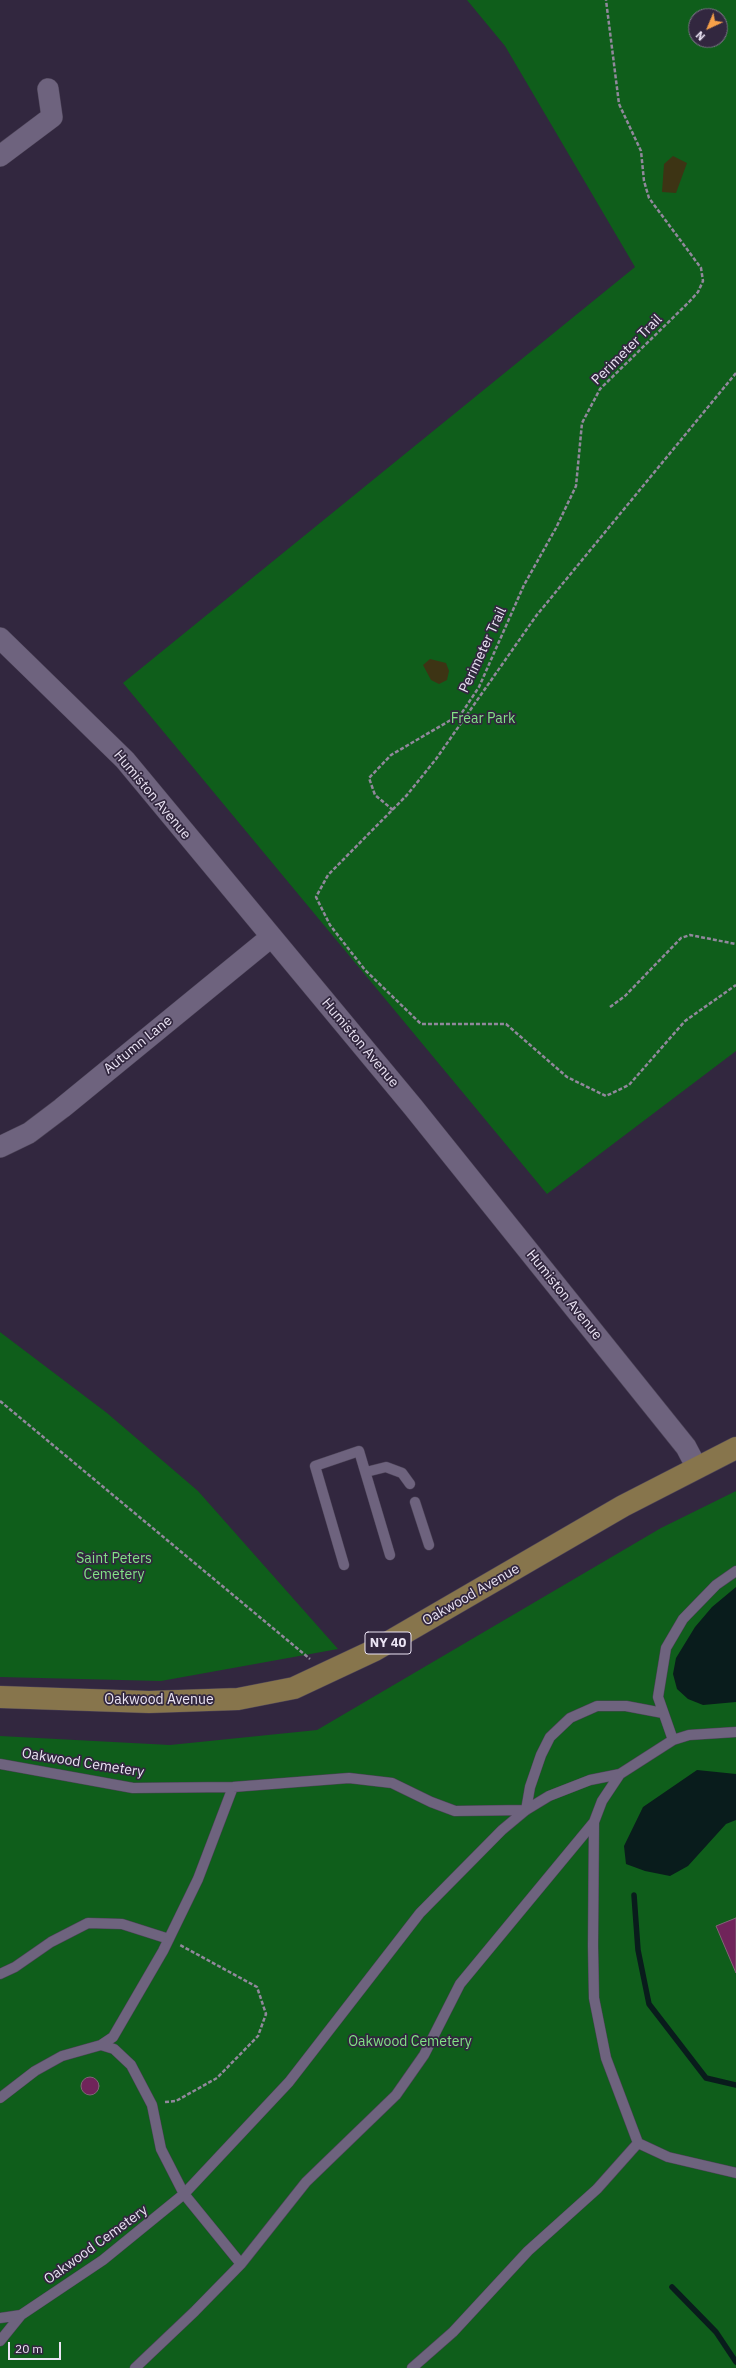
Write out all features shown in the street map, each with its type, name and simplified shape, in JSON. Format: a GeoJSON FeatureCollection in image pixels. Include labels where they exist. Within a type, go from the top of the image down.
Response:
{"type":"FeatureCollection","features":[{"type":"Feature","properties":{"kind":"main road","name":"Oakwood Avenue"},"geometry":{"type":"LineString","coordinates":[[0,1697],[149,1702],[238,1699],[294,1688],[375,1650],[623,1506],[736,1448]]}},
{"type":"Feature","properties":{"kind":"street"},"geometry":{"type":"LineString","coordinates":[[0,156],[52,117],[48,89]]}},
{"type":"Feature","properties":{"kind":"street","name":"Humiston Avenue"},"geometry":{"type":"LineString","coordinates":[[0,638],[125,760],[418,1113],[681,1441],[697,1468]]}},
{"type":"Feature","properties":{"kind":"street","name":"Autumn Lane"},"geometry":{"type":"LineString","coordinates":[[0,1147],[29,1133],[62,1108],[271,937]]}},
{"type":"Feature","properties":{"kind":"lane"},"geometry":{"type":"LineString","coordinates":[[344,1565],[315,1466],[359,1451],[390,1555]]}},
{"type":"Feature","properties":{"kind":"lane"},"geometry":{"type":"LineString","coordinates":[[366,1472],[386,1467],[402,1473],[410,1484]]}},
{"type":"Feature","properties":{"kind":"lane"},"geometry":{"type":"LineString","coordinates":[[415,1502],[429,1545]]}},
{"type":"Feature","properties":{"kind":"lane"},"geometry":{"type":"LineString","coordinates":[[673,1740],[658,1697],[666,1648],[683,1619],[716,1585],[736,1571]]}},
{"type":"Feature","properties":{"kind":"lane"},"geometry":{"type":"LineString","coordinates":[[526,1810],[530,1787],[541,1755],[550,1736],[570,1718],[597,1706],[626,1706],[663,1713]]}},
{"type":"Feature","properties":{"kind":"lane","name":"Oakwood Cemetery"},"geometry":{"type":"LineString","coordinates":[[0,2341],[21,2315],[103,2260],[184,2194],[289,2082],[420,1913],[502,1830],[526,1810],[549,1796],[590,1780],[620,1774],[673,1740],[689,1735],[736,1732]]}},
{"type":"Feature","properties":{"kind":"lane","name":"Oakwood Cemetery"},"geometry":{"type":"LineString","coordinates":[[0,1764],[133,1788],[233,1787],[349,1778],[392,1783],[431,1802],[455,1810],[526,1810]]}},
{"type":"Feature","properties":{"kind":"lane","name":"Oakwood Cemetery"},"geometry":{"type":"LineString","coordinates":[[134,2368],[195,2311],[241,2264],[306,2182],[396,2095],[424,2056],[460,1984],[594,1822],[602,1801],[620,1774]]}},
{"type":"Feature","properties":{"kind":"lane"},"geometry":{"type":"LineString","coordinates":[[0,2098],[34,2071],[62,2056],[101,2045],[113,2037],[169,1939],[198,1880],[233,1787]]}},
{"type":"Feature","properties":{"kind":"lane","name":"Oakwood Cemetery"},"geometry":{"type":"LineString","coordinates":[[594,1822],[594,1998],[606,2058],[638,2143]]}},
{"type":"Feature","properties":{"kind":"lane"},"geometry":{"type":"LineString","coordinates":[[0,1974],[15,1967],[50,1942],[88,1923],[122,1924],[169,1939]]}},
{"type":"Feature","properties":{"kind":"lane"},"geometry":{"type":"LineString","coordinates":[[101,2045],[114,2049],[131,2065],[152,2104],[161,2149],[184,2194],[241,2264]]}},
{"type":"Feature","properties":{"kind":"lane"},"geometry":{"type":"LineString","coordinates":[[412,2368],[453,2332],[528,2251],[597,2189],[638,2143],[668,2157],[736,2172]]}},
{"type":"Feature","properties":{"kind":"lane","name":"Oakwood Cemetery"},"geometry":{"type":"LineString","coordinates":[[0,2318],[21,2315]]}},
{"type":"Feature","properties":{"kind":"path","name":"Perimeter Trail"},"geometry":{"type":"LineString","coordinates":[[393,810],[375,795],[370,778],[391,755],[462,714],[476,693],[524,585],[556,528],[576,486],[582,423],[600,389],[689,302],[698,292],[703,281],[701,268],[649,198],[644,181],[641,151],[619,104],[606,0]]}},
{"type":"Feature","properties":{"kind":"path"},"geometry":{"type":"LineString","coordinates":[[736,373],[536,616],[436,759],[393,810],[328,875],[316,897],[330,925],[365,970],[421,1024],[506,1024],[567,1077],[606,1096],[629,1085],[685,1021],[736,985]]}},
{"type":"Feature","properties":{"kind":"path"},"geometry":{"type":"LineString","coordinates":[[610,1007],[625,996],[681,938],[690,935],[736,944]]}},
{"type":"Feature","properties":{"kind":"path"},"geometry":{"type":"LineString","coordinates":[[0,1401],[328,1673]]}},
{"type":"Feature","properties":{"kind":"path"},"geometry":{"type":"LineString","coordinates":[[152,2104],[176,2101],[217,2078],[258,2036],[266,2014],[257,1987],[169,1939]]}},
{"type":"Feature","properties":{"kind":"green space","name":"Frear Park"},"geometry":{"type":"Polygon","coordinates":[[[467,0],[736,0],[736,1051],[547,1194],[123,683],[635,267],[505,46],[467,0]]]}},
{"type":"Feature","properties":{"kind":"green space","name":"Saint Peters Cemetery"},"geometry":{"type":"Polygon","coordinates":[[[0,1332],[107,1413],[198,1491],[338,1649],[161,1681],[0,1677],[0,1332]]]}},
{"type":"Feature","properties":{"kind":"green space","name":"Oakwood Cemetery"},"geometry":{"type":"Polygon","coordinates":[[[736,1491],[736,2368],[0,2368],[0,1736],[170,1745],[317,1730],[661,1528],[736,1491]]]}},
{"type":"Feature","properties":{"kind":"sand"},"geometry":{"type":"Polygon","coordinates":[[[673,156],[687,163],[676,193],[662,192],[664,164],[673,156]]]}},
{"type":"Feature","properties":{"kind":"sand"},"geometry":{"type":"Polygon","coordinates":[[[430,659],[446,663],[449,671],[447,680],[439,684],[431,680],[423,665],[430,659]]]}},
{"type":"Feature","properties":{"kind":"shaded area"},"geometry":{"type":"Polygon","coordinates":[[[736,1587],[736,1702],[703,1705],[688,1699],[677,1689],[673,1674],[676,1658],[695,1627],[712,1607],[736,1587]]]}},
{"type":"Feature","properties":{"kind":"shaded area"},"geometry":{"type":"Polygon","coordinates":[[[697,1770],[736,1774],[736,1820],[726,1824],[688,1866],[670,1876],[645,1871],[626,1864],[624,1846],[643,1807],[697,1770]]]}},
{"type":"Feature","properties":{"kind":"building"},"geometry":{"type":"Polygon","coordinates":[[[736,1918],[736,1973],[716,1926],[736,1918]]]}},
{"type":"Feature","properties":{"kind":"building"},"geometry":{"type":"Polygon","coordinates":[[[86,2077],[94,2077],[99,2082],[97,2093],[94,2095],[86,2095],[81,2090],[81,2082],[86,2077]]]}},
{"type":"Feature","properties":{"kind":"waterway"},"geometry":{"type":"LineString","coordinates":[[634,1895],[638,1950],[649,2004],[706,2078],[736,2085]]}},
{"type":"Feature","properties":{"kind":"waterway"},"geometry":{"type":"LineString","coordinates":[[672,2287],[716,2332],[736,2362]]}}]}
